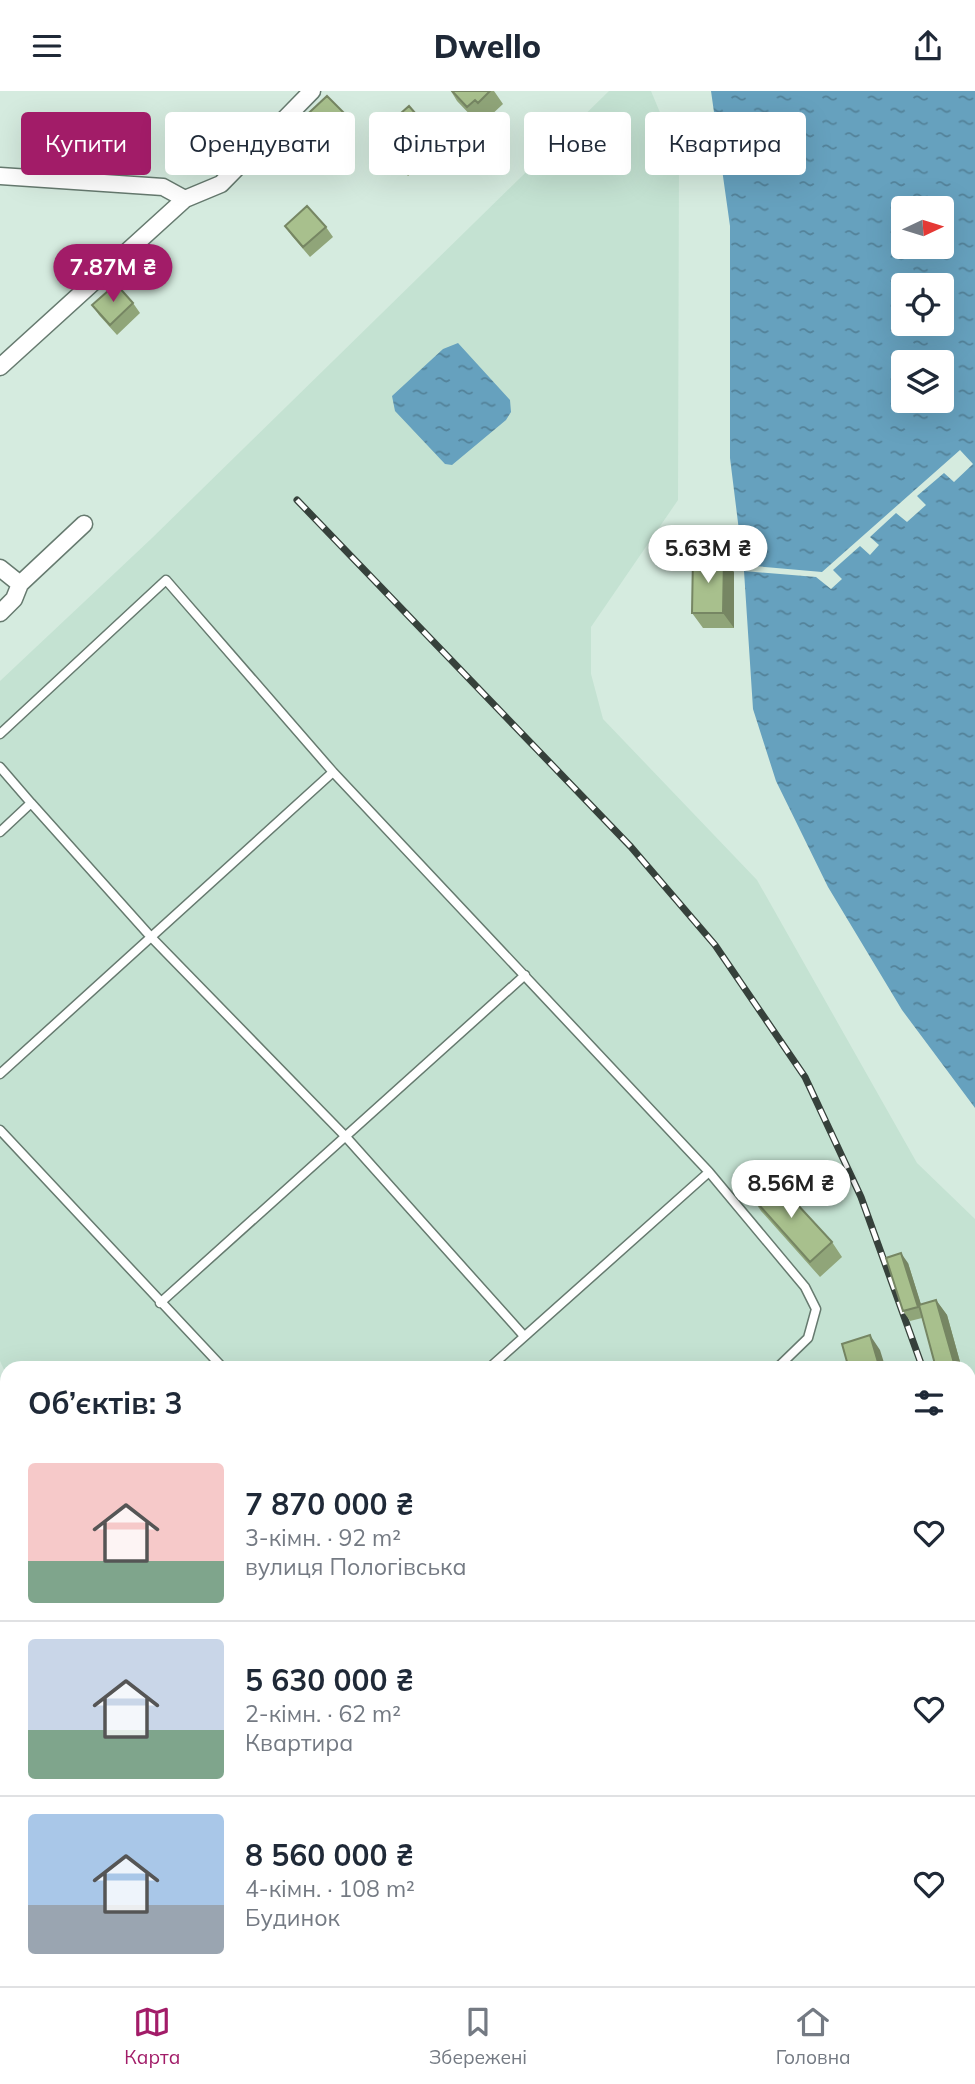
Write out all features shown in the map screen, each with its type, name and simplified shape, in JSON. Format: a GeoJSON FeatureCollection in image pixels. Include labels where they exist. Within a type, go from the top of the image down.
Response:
{"type":"FeatureCollection","features":[{"type":"Feature","properties":{"kind":"street"},"geometry":{"type":"LineString","coordinates":[[0,367],[185,199],[221,184],[312,91]]}},
{"type":"Feature","properties":{"kind":"street"},"geometry":{"type":"LineString","coordinates":[[0,176],[152,185],[170,189],[185,199]]}},
{"type":"Feature","properties":{"kind":"street"},"geometry":{"type":"LineString","coordinates":[[0,613],[14,599],[20,584],[84,524]]}},
{"type":"Feature","properties":{"kind":"street"},"geometry":{"type":"LineString","coordinates":[[0,568],[20,584]]}},
{"type":"Feature","properties":{"kind":"lane"},"geometry":{"type":"LineString","coordinates":[[0,734],[166,580],[333,772],[709,1172],[805,1287],[816,1309],[808,1338],[784,1361]]}},
{"type":"Feature","properties":{"kind":"lane"},"geometry":{"type":"LineString","coordinates":[[0,767],[151,937],[346,1137],[524,1336]]}},
{"type":"Feature","properties":{"kind":"lane"},"geometry":{"type":"LineString","coordinates":[[0,1074],[333,772]]}},
{"type":"Feature","properties":{"kind":"lane"},"geometry":{"type":"LineString","coordinates":[[0,832],[31,803]]}},
{"type":"Feature","properties":{"kind":"lane"},"geometry":{"type":"LineString","coordinates":[[160,1303],[525,975]]}},
{"type":"Feature","properties":{"kind":"lane"},"geometry":{"type":"LineString","coordinates":[[0,1130],[216,1361]]}},
{"type":"Feature","properties":{"kind":"lane"},"geometry":{"type":"LineString","coordinates":[[497,1361],[709,1172]]}},
{"type":"Feature","properties":{"kind":"shaded area"},"geometry":{"type":"Polygon","coordinates":[[[609,91],[651,91],[660,112],[645,112],[645,175],[679,175],[678,500],[591,627],[591,674],[603,719],[757,880],[917,1163],[975,1219],[975,1361],[0,1361],[0,681],[151,539],[524,174],[631,175],[631,112],[588,112],[609,91]]]}},
{"type":"Feature","properties":{"kind":"water"},"geometry":{"type":"Polygon","coordinates":[[[711,91],[975,91],[975,1108],[902,1010],[828,887],[776,781],[753,709],[744,571],[730,458],[730,226],[723,175],[806,175],[806,112],[714,112],[711,91]]]}},
{"type":"Feature","properties":{"kind":"water"},"geometry":{"type":"Polygon","coordinates":[[[458,343],[510,400],[511,412],[506,420],[452,465],[445,464],[395,411],[392,396],[443,349],[458,343]]]}},
{"type":"Feature","properties":{"kind":"pier"},"geometry":{"type":"Polygon","coordinates":[[[960,450],[973,464],[954,482],[944,473],[917,496],[926,505],[907,522],[896,513],[870,537],[879,545],[870,555],[860,546],[833,570],[842,579],[831,589],[816,577],[744,571],[743,565],[822,572],[960,450]]]}},
{"type":"Feature","properties":{"kind":"building"},"geometry":{"type":"Polygon","coordinates":[[[452,91],[490,91],[478,103],[475,100],[467,107],[452,91]]]}},
{"type":"Feature","properties":{"kind":"building"},"geometry":{"type":"Polygon","coordinates":[[[327,96],[343,112],[310,112],[327,96]]]}},
{"type":"Feature","properties":{"kind":"building"},"geometry":{"type":"Polygon","coordinates":[[[409,106],[414,112],[402,112],[409,106]]]}},
{"type":"Feature","properties":{"kind":"building"},"geometry":{"type":"Polygon","coordinates":[[[307,206],[326,227],[303,247],[285,226],[307,206]]]}},
{"type":"Feature","properties":{"kind":"building"},"geometry":{"type":"Polygon","coordinates":[[[116,284],[133,303],[110,325],[92,305],[116,284]]]}},
{"type":"Feature","properties":{"kind":"building"},"geometry":{"type":"Polygon","coordinates":[[[693,556],[724,557],[723,613],[692,613],[693,556]]]}},
{"type":"Feature","properties":{"kind":"building"},"geometry":{"type":"Polygon","coordinates":[[[772,1177],[832,1242],[810,1262],[751,1196],[772,1177]]]}},
{"type":"Feature","properties":{"kind":"building"},"geometry":{"type":"Polygon","coordinates":[[[901,1253],[918,1307],[903,1311],[886,1258],[901,1253]]]}},
{"type":"Feature","properties":{"kind":"building"},"geometry":{"type":"Polygon","coordinates":[[[936,1300],[953,1361],[934,1361],[919,1305],[936,1300]]]}},
{"type":"Feature","properties":{"kind":"building"},"geometry":{"type":"Polygon","coordinates":[[[870,1335],[878,1361],[847,1361],[842,1344],[870,1335]]]}},
{"type":"Feature","properties":{"kind":"railway"},"geometry":{"type":"LineString","coordinates":[[297,500],[631,847],[715,945],[805,1077],[861,1197],[920,1361]]}}]}
